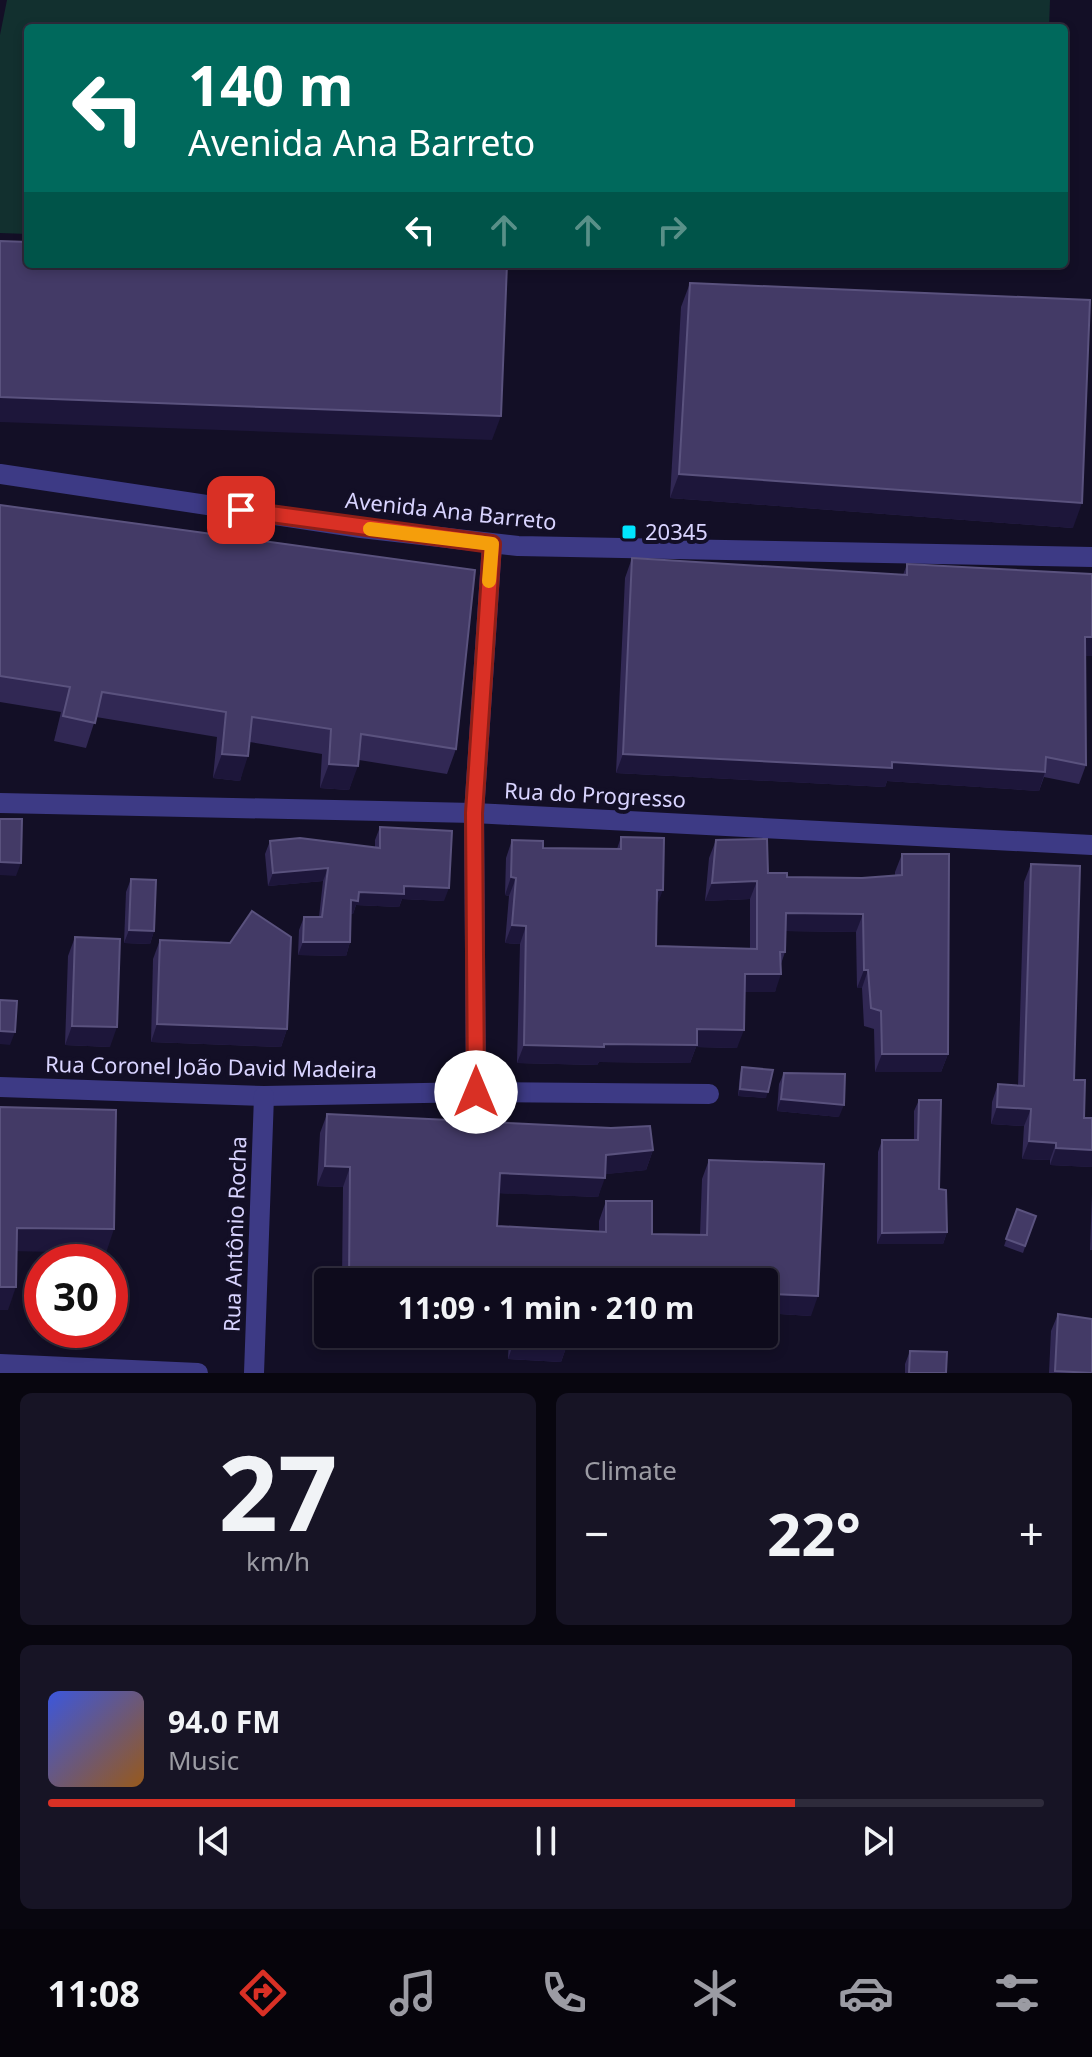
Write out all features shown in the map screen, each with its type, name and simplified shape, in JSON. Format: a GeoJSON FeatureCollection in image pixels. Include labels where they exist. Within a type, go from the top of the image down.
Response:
{"type":"FeatureCollection","features":[{"type":"Feature","properties":{"kind":"street","name":"Avenida Ana Barreto"},"geometry":{"type":"LineString","coordinates":[[0,474],[361,528],[492,544],[1092,557]]}},
{"type":"Feature","properties":{"kind":"street"},"geometry":{"type":"LineString","coordinates":[[476,1092],[474,813],[492,544]]}},
{"type":"Feature","properties":{"kind":"street","name":"Rua do Progresso"},"geometry":{"type":"LineString","coordinates":[[0,803],[474,813],[1092,845]]}},
{"type":"Feature","properties":{"kind":"street","name":"Rua Coronel João David Madeira"},"geometry":{"type":"LineString","coordinates":[[0,1087],[264,1096],[476,1092],[709,1094]]}},
{"type":"Feature","properties":{"kind":"street","name":"Rua Antônio Rocha"},"geometry":{"type":"LineString","coordinates":[[254,1373],[264,1096]]}},
{"type":"Feature","properties":{"kind":"street"},"geometry":{"type":"LineString","coordinates":[[0,1364],[198,1373]]}},
{"type":"Feature","properties":{"kind":"green space"},"geometry":{"type":"Polygon","coordinates":[[[7,0],[1050,0],[1049,24],[24,24],[24,234],[0,233],[0,35],[7,0]]]}},
{"type":"Feature","properties":{"kind":"building"},"geometry":{"type":"Polygon","coordinates":[[[0,241],[24,242],[24,268],[507,268],[501,416],[0,397],[0,241]]]}},
{"type":"Feature","properties":{"kind":"building"},"geometry":{"type":"Polygon","coordinates":[[[690,283],[1090,300],[1082,503],[679,474],[690,283]]]}},
{"type":"Feature","properties":{"kind":"building"},"geometry":{"type":"Polygon","coordinates":[[[0,505],[475,570],[456,749],[361,734],[358,766],[329,764],[331,729],[252,717],[248,756],[222,754],[226,712],[102,692],[95,723],[63,716],[70,687],[0,676],[0,505]]]}},
{"type":"Feature","properties":{"kind":"building"},"geometry":{"type":"Polygon","coordinates":[[[632,558],[907,575],[907,564],[1092,574],[1092,637],[1085,637],[1086,765],[1046,757],[1045,772],[892,762],[892,768],[623,754],[632,558]]]}},
{"type":"Feature","properties":{"kind":"building"},"geometry":{"type":"Polygon","coordinates":[[[0,819],[22,819],[21,863],[0,862],[0,819]]]}},
{"type":"Feature","properties":{"kind":"building"},"geometry":{"type":"Polygon","coordinates":[[[380,827],[452,831],[449,888],[404,886],[404,894],[359,892],[358,901],[351,900],[350,942],[303,942],[304,917],[322,917],[328,868],[273,873],[270,841],[300,838],[380,848],[380,827]]]}},
{"type":"Feature","properties":{"kind":"building"},"geometry":{"type":"Polygon","coordinates":[[[621,837],[664,838],[663,890],[657,890],[656,946],[757,949],[757,881],[712,883],[716,840],[767,839],[768,873],[787,873],[787,877],[902,875],[902,854],[949,854],[948,1054],[882,1054],[881,1011],[871,1008],[868,970],[864,970],[863,914],[786,913],[785,952],[780,952],[781,974],[745,974],[744,1030],[697,1029],[697,1045],[524,1045],[526,926],[512,925],[516,878],[511,877],[512,840],[543,841],[543,848],[621,849],[621,837]]]}},
{"type":"Feature","properties":{"kind":"building"},"geometry":{"type":"Polygon","coordinates":[[[1031,864],[1080,866],[1074,1080],[1085,1080],[1084,1118],[1092,1118],[1092,1150],[1056,1148],[1056,1143],[1029,1141],[1031,1109],[997,1107],[998,1084],[1024,1086],[1031,864]]]}},
{"type":"Feature","properties":{"kind":"building"},"geometry":{"type":"Polygon","coordinates":[[[131,879],[156,880],[154,931],[129,930],[131,879]]]}},
{"type":"Feature","properties":{"kind":"building"},"geometry":{"type":"Polygon","coordinates":[[[252,911],[291,937],[287,1029],[157,1024],[160,940],[230,943],[252,911]]]}},
{"type":"Feature","properties":{"kind":"building"},"geometry":{"type":"Polygon","coordinates":[[[75,937],[120,939],[117,1027],[72,1026],[75,937]]]}},
{"type":"Feature","properties":{"kind":"building"},"geometry":{"type":"Polygon","coordinates":[[[0,1000],[17,1001],[15,1032],[0,1031],[0,1000]]]}},
{"type":"Feature","properties":{"kind":"building"},"geometry":{"type":"Polygon","coordinates":[[[742,1067],[773,1070],[768,1092],[740,1089],[742,1067]]]}},
{"type":"Feature","properties":{"kind":"building"},"geometry":{"type":"Polygon","coordinates":[[[784,1073],[845,1074],[844,1105],[781,1099],[784,1073]]]}},
{"type":"Feature","properties":{"kind":"building"},"geometry":{"type":"Polygon","coordinates":[[[919,1100],[941,1100],[939,1189],[946,1190],[947,1232],[882,1233],[882,1140],[918,1140],[919,1100]]]}},
{"type":"Feature","properties":{"kind":"building"},"geometry":{"type":"Polygon","coordinates":[[[0,1107],[116,1110],[114,1229],[17,1228],[16,1287],[0,1287],[0,1107]]]}},
{"type":"Feature","properties":{"kind":"building"},"geometry":{"type":"Polygon","coordinates":[[[327,1114],[611,1128],[650,1126],[653,1150],[606,1155],[605,1178],[500,1173],[497,1226],[606,1232],[606,1201],[652,1201],[652,1234],[707,1235],[709,1160],[824,1164],[818,1296],[778,1294],[778,1268],[349,1268],[350,1167],[325,1166],[327,1114]]]}},
{"type":"Feature","properties":{"kind":"building"},"geometry":{"type":"Polygon","coordinates":[[[1017,1209],[1036,1216],[1025,1246],[1006,1239],[1017,1209]]]}},
{"type":"Feature","properties":{"kind":"building"},"geometry":{"type":"Polygon","coordinates":[[[1058,1314],[1092,1319],[1092,1373],[1055,1371],[1058,1314]]]}},
{"type":"Feature","properties":{"kind":"building"},"geometry":{"type":"Polygon","coordinates":[[[910,1351],[947,1352],[946,1373],[909,1373],[910,1351]]]}},
{"type":"Feature","properties":{"kind":"slow traffic"},"geometry":{"type":"LineString","coordinates":[[370,529],[492,544],[489,581]]}},
{"type":"Feature","properties":{"kind":"place","name":"20345"},"geometry":{"type":"Point","coordinates":[629,532]}},
{"type":"Feature","properties":{"kind":"route"},"geometry":{"type":"LineString","coordinates":[[241,510],[492,544],[474,813],[476,1092]]}}]}
